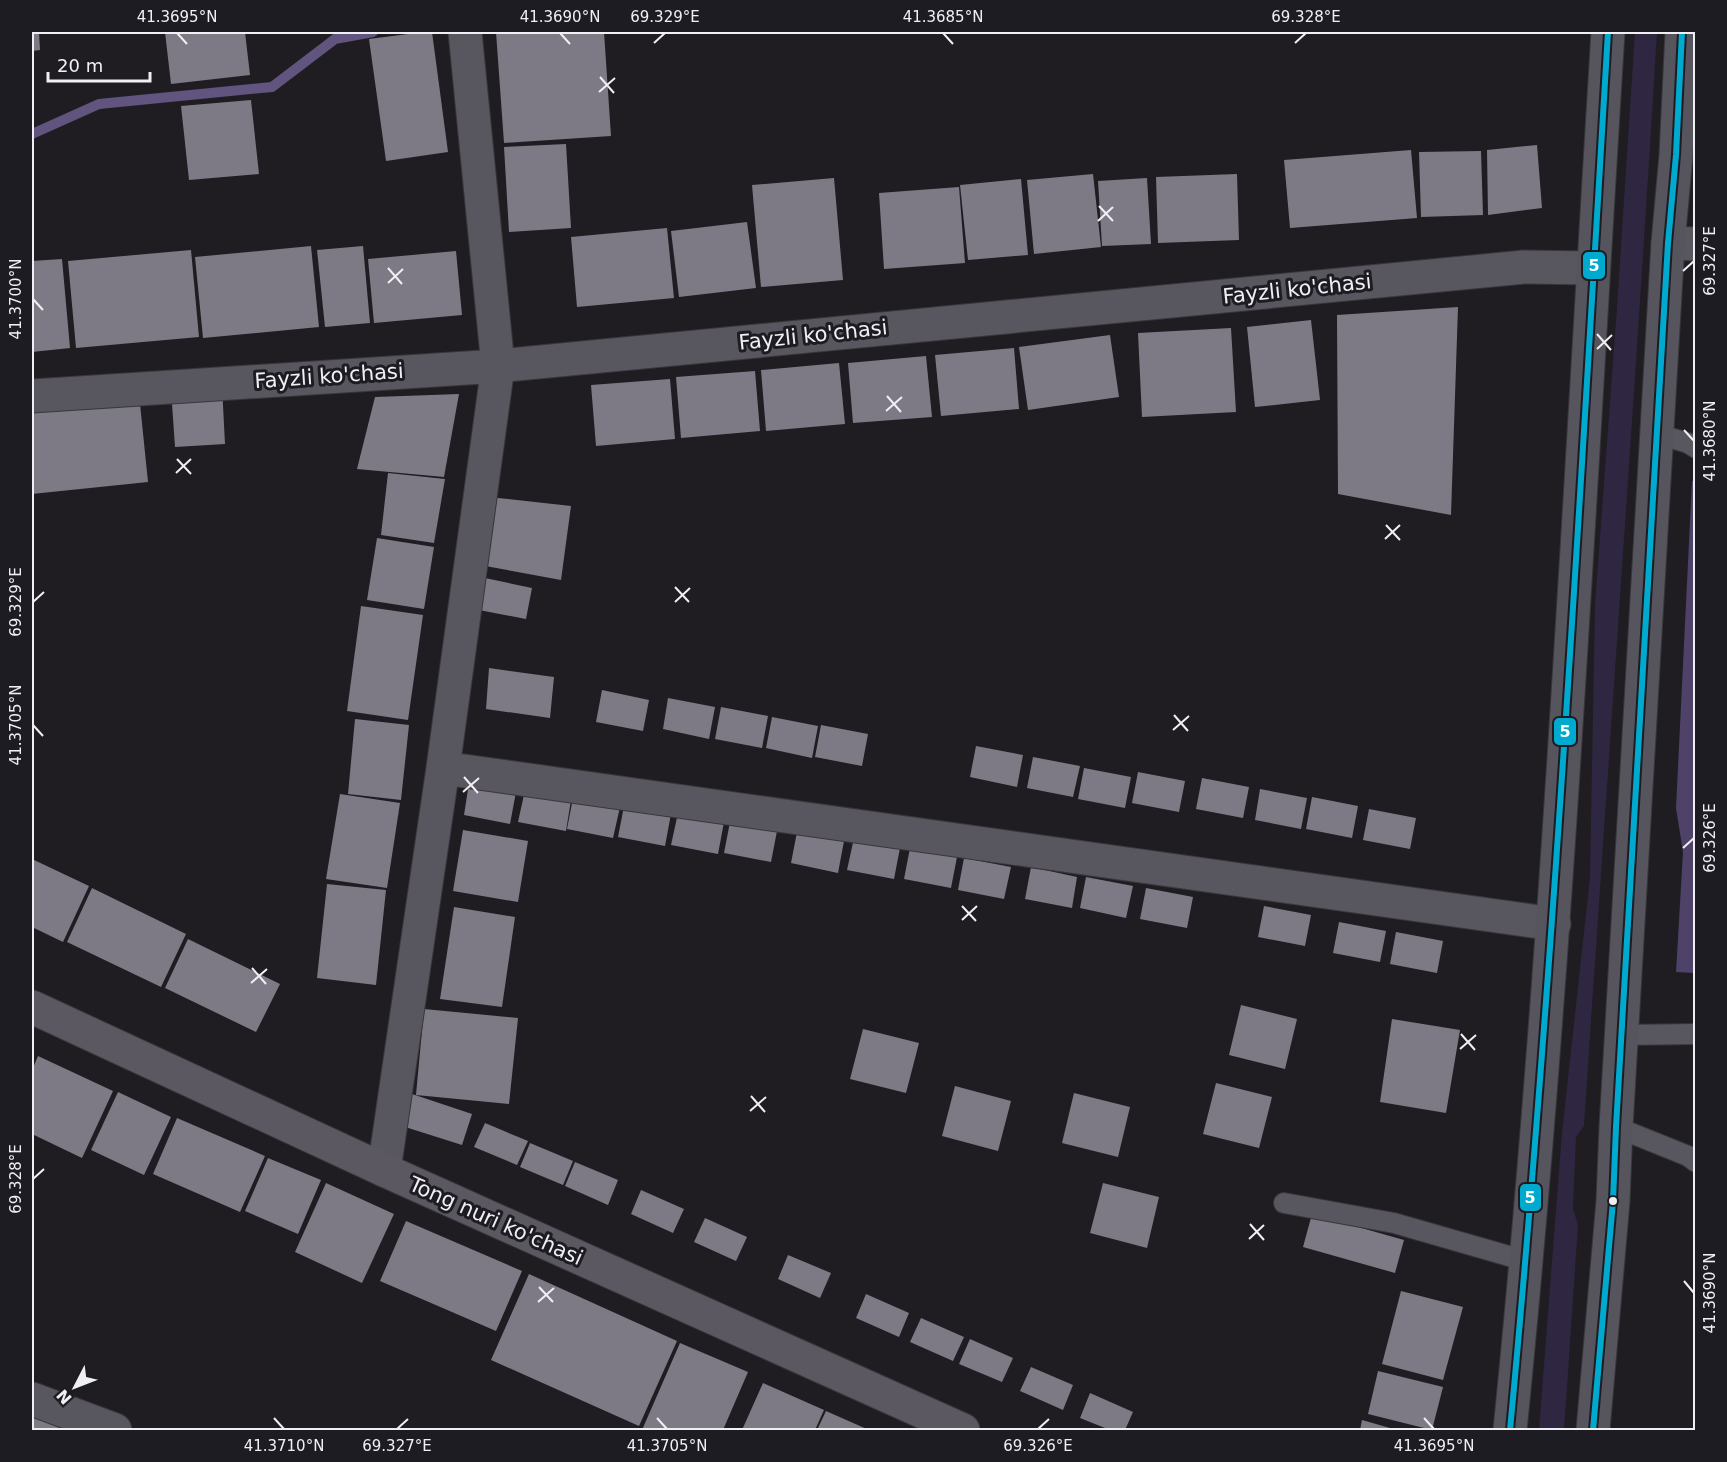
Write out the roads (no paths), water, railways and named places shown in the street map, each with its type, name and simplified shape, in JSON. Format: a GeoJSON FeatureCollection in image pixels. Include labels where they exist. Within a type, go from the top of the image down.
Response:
{"type":"FeatureCollection","features":[{"type":"Feature","properties":{"kind":"highway"},"geometry":{"type":"LineString","coordinates":[[1510,1431],[1554,924],[1608,32]]}},
{"type":"Feature","properties":{"kind":"highway"},"geometry":{"type":"LineString","coordinates":[[1593,1431],[1613,1201],[1657,434],[1682,244],[1685,151],[1682,32]]}},
{"type":"Feature","properties":{"kind":"street"},"geometry":{"type":"LineString","coordinates":[[384,1170],[443,768],[498,366],[465,32]]}},
{"type":"Feature","properties":{"kind":"street","name":"Fayzli ko'chasi"},"geometry":{"type":"LineString","coordinates":[[32,396],[498,366],[1524,267],[1593,268]]}},
{"type":"Feature","properties":{"kind":"street"},"geometry":{"type":"LineString","coordinates":[[443,768],[1554,924]]}},
{"type":"Feature","properties":{"kind":"street","name":"Tong nuri ko'chasi"},"geometry":{"type":"LineString","coordinates":[[32,1007],[384,1170],[963,1431]]}},
{"type":"Feature","properties":{"kind":"street"},"geometry":{"type":"LineString","coordinates":[[32,1399],[115,1431]]}},
{"type":"Feature","properties":{"kind":"lane"},"geometry":{"type":"LineString","coordinates":[[1657,434],[1688,443],[1695,448]]}},
{"type":"Feature","properties":{"kind":"lane"},"geometry":{"type":"LineString","coordinates":[[1621,1035],[1695,1034]]}},
{"type":"Feature","properties":{"kind":"lane"},"geometry":{"type":"LineString","coordinates":[[1616,1126],[1688,1156],[1695,1162]]}},
{"type":"Feature","properties":{"kind":"lane"},"geometry":{"type":"LineString","coordinates":[[1284,1203],[1394,1223],[1526,1261]]}},
{"type":"Feature","properties":{"kind":"waterway"},"geometry":{"type":"LineString","coordinates":[[32,134],[99,104],[272,87],[335,39],[373,32]]}}]}
